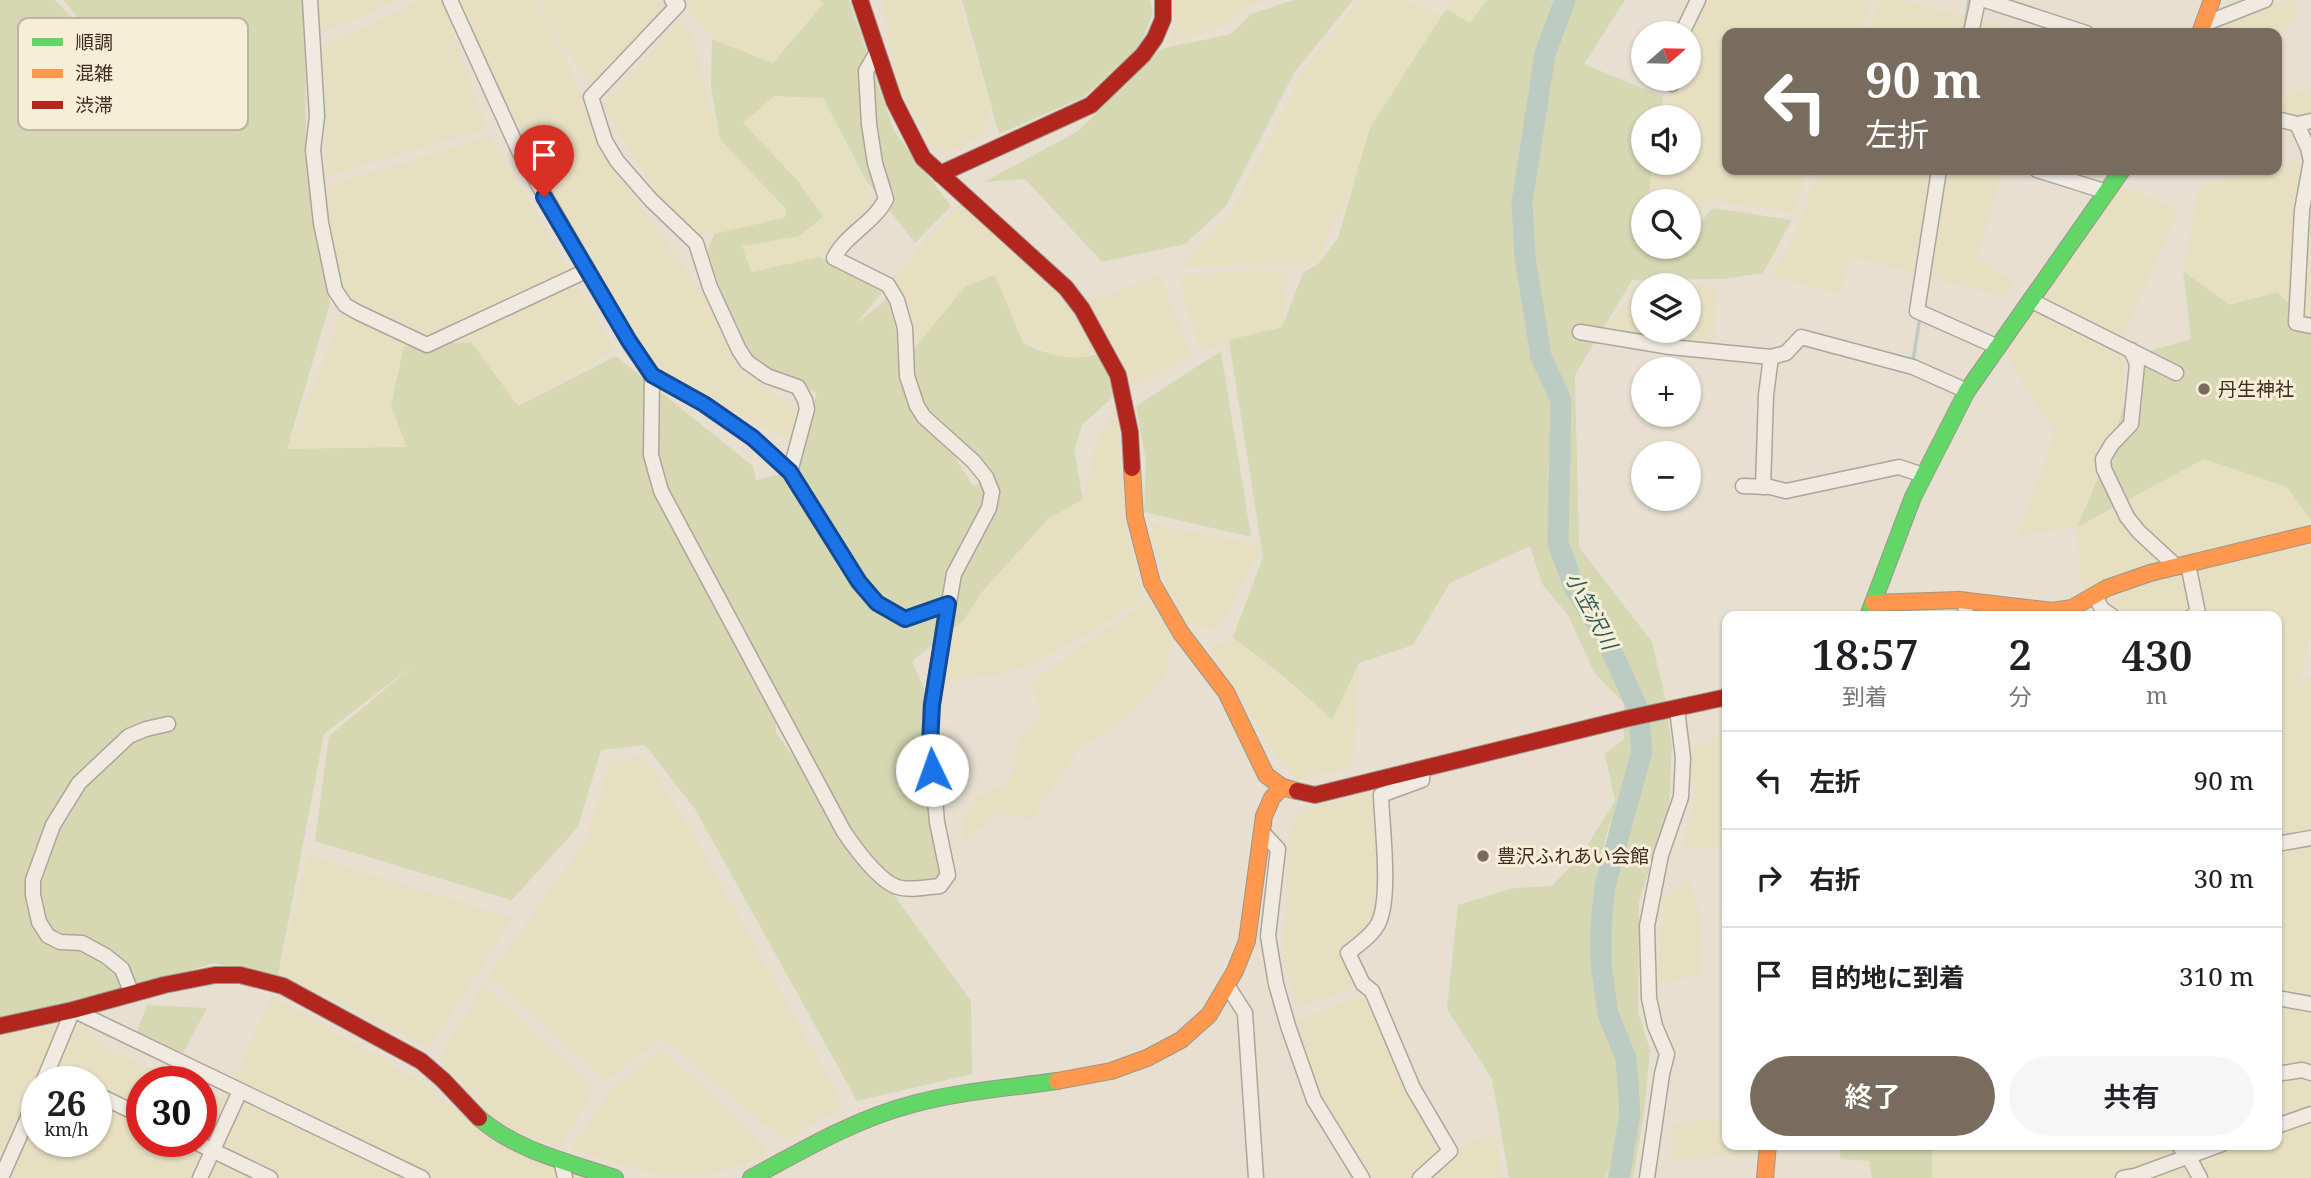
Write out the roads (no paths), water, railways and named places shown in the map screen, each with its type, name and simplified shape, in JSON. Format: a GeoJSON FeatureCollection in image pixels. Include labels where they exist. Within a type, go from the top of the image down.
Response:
{"type":"FeatureCollection","features":[{"type":"Feature","properties":{"kind":"street"},"geometry":{"type":"LineString","coordinates":[[310,0],[317,116],[313,150],[321,223],[335,290],[345,305],[383,326],[427,345],[588,270]]}},
{"type":"Feature","properties":{"kind":"street"},"geometry":{"type":"LineString","coordinates":[[450,0],[519,151],[629,341],[652,375],[704,404],[753,438],[790,472],[859,582],[877,603],[905,619],[948,604]]}},
{"type":"Feature","properties":{"kind":"street"},"geometry":{"type":"LineString","coordinates":[[672,0],[678,5],[591,97],[605,141],[617,161],[651,200],[696,243],[710,287],[747,362],[767,376],[798,387],[805,400],[807,409],[790,472]]}},
{"type":"Feature","properties":{"kind":"street"},"geometry":{"type":"LineString","coordinates":[[860,0],[906,134],[923,158],[1066,288],[1082,309],[1118,375],[1130,432],[1135,517],[1152,583],[1181,633],[1226,692],[1266,775],[1282,787],[1315,795],[1625,719],[1722,698]]}},
{"type":"Feature","properties":{"kind":"street"},"geometry":{"type":"LineString","coordinates":[[940,174],[1091,105],[1143,55],[1155,38],[1163,19],[1163,0]]}},
{"type":"Feature","properties":{"kind":"street"},"geometry":{"type":"LineString","coordinates":[[1688,21],[1698,0]]}},
{"type":"Feature","properties":{"kind":"street"},"geometry":{"type":"LineString","coordinates":[[1972,28],[1978,0]]}},
{"type":"Feature","properties":{"kind":"street"},"geometry":{"type":"LineString","coordinates":[[1985,0],[2071,28]]}},
{"type":"Feature","properties":{"kind":"street"},"geometry":{"type":"LineString","coordinates":[[2202,28],[2212,0]]}},
{"type":"Feature","properties":{"kind":"street"},"geometry":{"type":"LineString","coordinates":[[2204,28],[2265,0]]}},
{"type":"Feature","properties":{"kind":"street"},"geometry":{"type":"LineString","coordinates":[[652,375],[651,455],[661,491],[844,832],[856,850],[887,881],[907,889],[940,886],[948,875],[937,822],[930,744],[932,705],[954,574],[989,508],[992,492],[986,477],[973,461],[924,417],[917,406],[907,376],[905,328],[897,300],[888,285],[834,258],[839,248],[881,209],[886,199],[875,163],[869,124],[866,71],[877,52]]}},
{"type":"Feature","properties":{"kind":"street"},"geometry":{"type":"LineString","coordinates":[[2282,120],[2304,123],[2311,162],[2302,210],[2296,323],[2311,326]]}},
{"type":"Feature","properties":{"kind":"street"},"geometry":{"type":"LineString","coordinates":[[1938,175],[1917,311],[1998,347]]}},
{"type":"Feature","properties":{"kind":"street"},"geometry":{"type":"LineString","coordinates":[[2053,175],[2107,192]]}},
{"type":"Feature","properties":{"kind":"street"},"geometry":{"type":"LineString","coordinates":[[2119,175],[1968,391],[1923,475],[1889,556],[1871,609],[2053,611],[2072,608],[2123,582],[2311,534]]}},
{"type":"Feature","properties":{"kind":"street"},"geometry":{"type":"LineString","coordinates":[[2030,300],[2176,373]]}},
{"type":"Feature","properties":{"kind":"street"},"geometry":{"type":"LineString","coordinates":[[1580,332],[1670,347],[1772,357],[1786,353],[1801,337],[1913,367],[1968,391]]}},
{"type":"Feature","properties":{"kind":"street"},"geometry":{"type":"LineString","coordinates":[[2131,350],[2137,364],[2131,424],[2112,444],[2103,459],[2104,469],[2127,517],[2139,532],[2183,565],[2197,611]]}},
{"type":"Feature","properties":{"kind":"street"},"geometry":{"type":"LineString","coordinates":[[1763,487],[1766,395],[1772,357]]}},
{"type":"Feature","properties":{"kind":"street"},"geometry":{"type":"LineString","coordinates":[[1743,486],[1786,491],[1899,467],[1923,475]]}},
{"type":"Feature","properties":{"kind":"street"},"geometry":{"type":"LineString","coordinates":[[2095,596],[2106,611]]}},
{"type":"Feature","properties":{"kind":"street"},"geometry":{"type":"LineString","coordinates":[[1647,1178],[1667,1054],[1655,1026],[1649,998],[1647,926],[1661,855],[1681,797],[1683,758],[1676,709]]}},
{"type":"Feature","properties":{"kind":"street"},"geometry":{"type":"LineString","coordinates":[[132,994],[122,970],[106,956],[82,943],[60,942],[48,936],[39,922],[33,895],[33,880],[53,825],[79,783],[129,736],[168,724]]}},
{"type":"Feature","properties":{"kind":"street"},"geometry":{"type":"LineString","coordinates":[[1420,1178],[1450,1151],[1413,1088],[1371,992],[1363,984],[1348,953],[1379,923],[1384,894],[1381,795],[1422,780],[1423,769]]}},
{"type":"Feature","properties":{"kind":"street"},"geometry":{"type":"LineString","coordinates":[[751,1178],[845,1128],[876,1115],[919,1102],[1111,1071],[1134,1064],[1178,1043],[1209,1014],[1244,953],[1249,934],[1264,816],[1272,799],[1282,787]]}},
{"type":"Feature","properties":{"kind":"street"},"geometry":{"type":"LineString","coordinates":[[1262,832],[1278,849],[1268,936],[1276,984],[1288,1026],[1314,1100],[1362,1178]]}},
{"type":"Feature","properties":{"kind":"street"},"geometry":{"type":"LineString","coordinates":[[2282,843],[2311,838]]}},
{"type":"Feature","properties":{"kind":"street"},"geometry":{"type":"LineString","coordinates":[[0,1026],[74,1010],[164,985],[215,975],[240,975],[283,986],[421,1061],[495,1132],[520,1146],[615,1178]]}},
{"type":"Feature","properties":{"kind":"street"},"geometry":{"type":"LineString","coordinates":[[1227,985],[1245,1013],[1256,1178]]}},
{"type":"Feature","properties":{"kind":"street"},"geometry":{"type":"LineString","coordinates":[[2282,999],[2311,1004]]}},
{"type":"Feature","properties":{"kind":"street"},"geometry":{"type":"LineString","coordinates":[[50,1066],[74,1010]]}},
{"type":"Feature","properties":{"kind":"street"},"geometry":{"type":"LineString","coordinates":[[74,1010],[422,1178]]}},
{"type":"Feature","properties":{"kind":"street"},"geometry":{"type":"LineString","coordinates":[[2282,1073],[2302,1070],[2311,1073]]}},
{"type":"Feature","properties":{"kind":"street"},"geometry":{"type":"LineString","coordinates":[[217,1139],[240,1091]]}},
{"type":"Feature","properties":{"kind":"street"},"geometry":{"type":"LineString","coordinates":[[2282,1124],[2311,1114]]}},
{"type":"Feature","properties":{"kind":"street"},"geometry":{"type":"LineString","coordinates":[[1,1178],[21,1133]]}},
{"type":"Feature","properties":{"kind":"street"},"geometry":{"type":"LineString","coordinates":[[1765,1178],[1768,1150]]}},
{"type":"Feature","properties":{"kind":"street"},"geometry":{"type":"LineString","coordinates":[[2183,1150],[2200,1178]]}},
{"type":"Feature","properties":{"kind":"street"},"geometry":{"type":"LineString","coordinates":[[2123,1178],[2205,1150]]}},
{"type":"Feature","properties":{"kind":"street"},"geometry":{"type":"LineString","coordinates":[[217,1152],[270,1178]]}},
{"type":"Feature","properties":{"kind":"street"},"geometry":{"type":"LineString","coordinates":[[200,1178],[209,1157]]}},
{"type":"Feature","properties":{"kind":"street"},"geometry":{"type":"LineString","coordinates":[[561,1160],[565,1178]]}},
{"type":"Feature","properties":{"kind":"waterway","name":"小笠沢川"},"geometry":{"type":"LineString","coordinates":[[1565,0],[1545,54],[1522,203],[1525,257],[1541,357],[1561,400],[1558,543],[1575,589],[1603,632],[1638,709],[1642,751],[1605,886],[1601,926],[1601,964],[1608,1014],[1626,1058],[1628,1084],[1630,1114],[1619,1178]]}},
{"type":"Feature","properties":{"kind":"waterway"},"geometry":{"type":"LineString","coordinates":[[1965,28],[1969,0]]}},
{"type":"Feature","properties":{"kind":"waterway"},"geometry":{"type":"LineString","coordinates":[[1913,360],[1920,317]]}},
{"type":"Feature","properties":{"kind":"place","name":"丹生神社"},"geometry":{"type":"Point","coordinates":[2204,389]}},
{"type":"Feature","properties":{"kind":"place","name":"豊沢ふれあい会館"},"geometry":{"type":"Point","coordinates":[1483,856]}}]}
